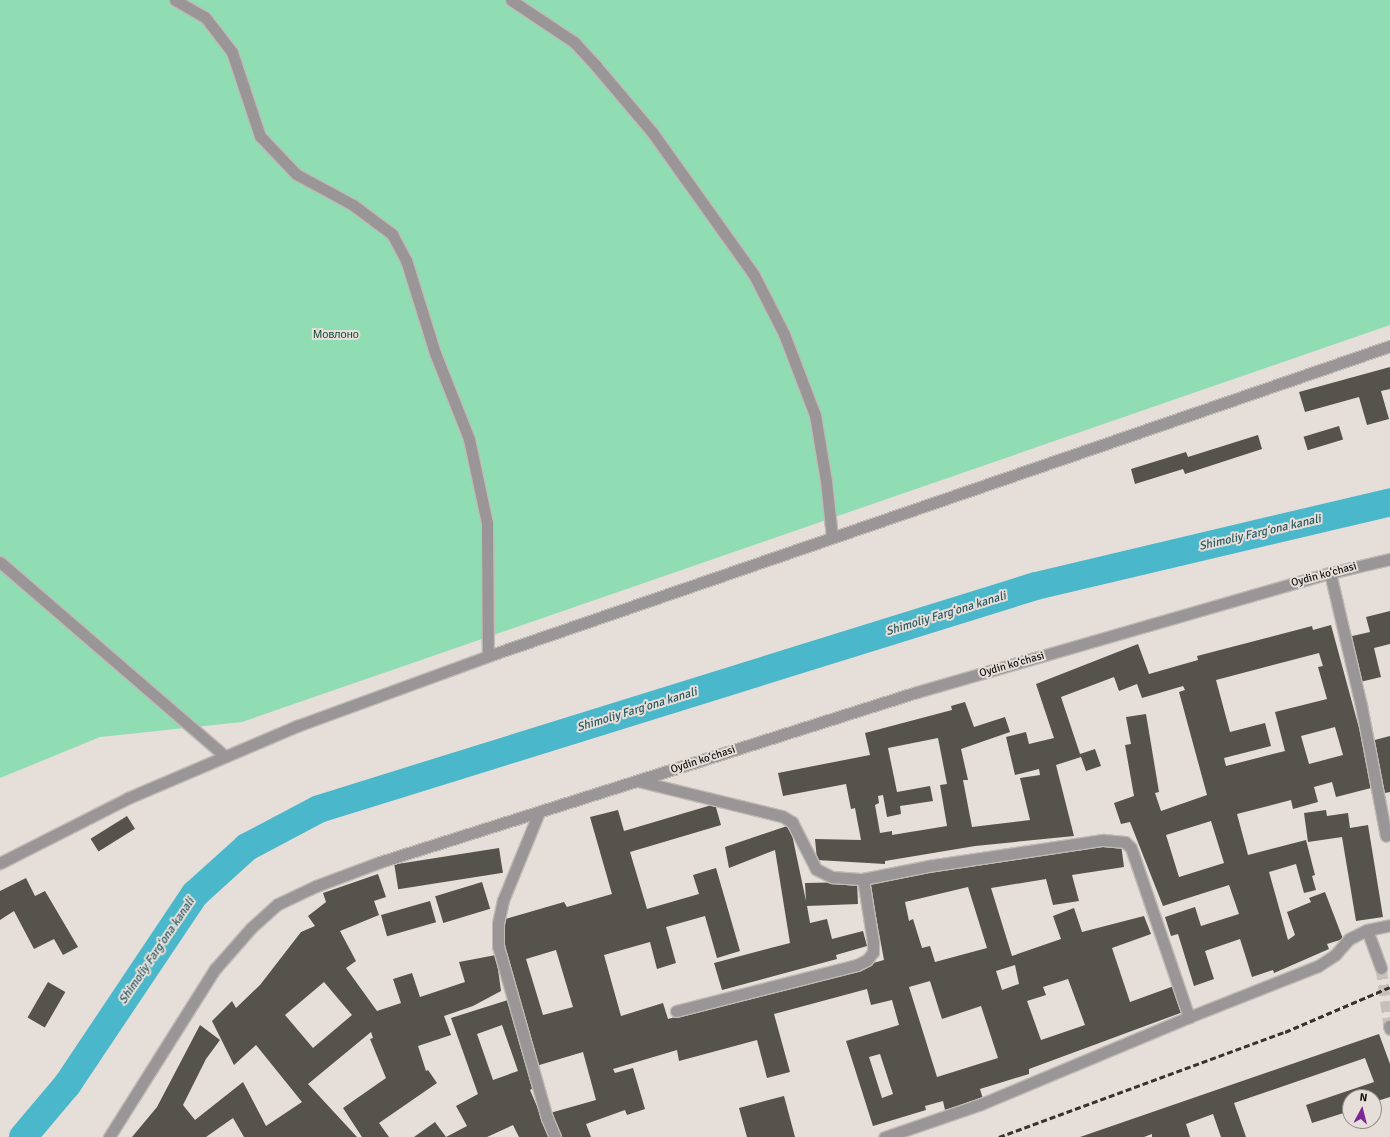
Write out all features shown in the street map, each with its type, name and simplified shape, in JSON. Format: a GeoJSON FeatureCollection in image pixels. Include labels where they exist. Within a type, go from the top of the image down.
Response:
{"type":"FeatureCollection","features":[{"type":"Feature","properties":{"kind":"street"},"geometry":{"type":"LineString","coordinates":[[175,0],[205,17],[232,52],[260,136],[296,174],[353,205],[392,234],[406,260],[435,353],[469,439],[487,522],[488,656]]}},
{"type":"Feature","properties":{"kind":"street"},"geometry":{"type":"LineString","coordinates":[[511,0],[574,42],[596,66],[652,132],[754,275],[784,334],[815,415],[826,481],[832,537]]}},
{"type":"Feature","properties":{"kind":"street"},"geometry":{"type":"LineString","coordinates":[[0,862],[128,798],[297,726],[488,656],[1390,346]]}},
{"type":"Feature","properties":{"kind":"street","name":"Oydin koʻchasi"},"geometry":{"type":"LineString","coordinates":[[108,1137],[215,969],[251,928],[278,904],[380,862],[917,692],[1330,573],[1390,559]]}},
{"type":"Feature","properties":{"kind":"street"},"geometry":{"type":"LineString","coordinates":[[0,562],[225,756]]}},
{"type":"Feature","properties":{"kind":"street"},"geometry":{"type":"LineString","coordinates":[[1330,573],[1361,705],[1386,836]]}},
{"type":"Feature","properties":{"kind":"street"},"geometry":{"type":"LineString","coordinates":[[638,781],[782,816],[792,822],[816,869],[822,874],[864,879],[928,866],[1103,840],[1125,842],[1132,848],[1139,864],[1189,1017]]}},
{"type":"Feature","properties":{"kind":"street"},"geometry":{"type":"LineString","coordinates":[[539,812],[503,900],[498,923],[498,946],[547,1118],[555,1137]]}},
{"type":"Feature","properties":{"kind":"street"},"geometry":{"type":"LineString","coordinates":[[676,1011],[857,965],[867,960],[873,952],[873,942],[864,879]]}},
{"type":"Feature","properties":{"kind":"street"},"geometry":{"type":"LineString","coordinates":[[885,1137],[981,1104],[1189,1017],[1318,966],[1335,955],[1349,939],[1367,930],[1390,925]]}},
{"type":"Feature","properties":{"kind":"street"},"geometry":{"type":"LineString","coordinates":[[1367,930],[1381,968]]}},
{"type":"Feature","properties":{"kind":"green space","name":"Мовлоно"},"geometry":{"type":"Polygon","coordinates":[[[0,0],[1390,0],[1390,325],[242,722],[100,737],[0,778],[0,0]]]}},
{"type":"Feature","properties":{"kind":"building"},"geometry":{"type":"Polygon","coordinates":[[[1390,367],[1390,389],[1381,391],[1389,419],[1367,425],[1359,397],[1305,412],[1299,392],[1390,367]]]}},
{"type":"Feature","properties":{"kind":"building"},"geometry":{"type":"Polygon","coordinates":[[[1339,426],[1343,439],[1308,450],[1304,437],[1339,426]]]}},
{"type":"Feature","properties":{"kind":"building"},"geometry":{"type":"Polygon","coordinates":[[[1258,435],[1262,449],[1185,474],[1183,469],[1135,484],[1131,469],[1186,452],[1188,457],[1258,435]]]}},
{"type":"Feature","properties":{"kind":"building"},"geometry":{"type":"Polygon","coordinates":[[[1390,611],[1390,644],[1374,648],[1381,677],[1360,682],[1348,637],[1370,632],[1366,617],[1390,611]]]}},
{"type":"Feature","properties":{"kind":"building"},"geometry":{"type":"Polygon","coordinates":[[[1331,625],[1375,787],[1336,797],[1332,782],[1314,787],[1318,802],[1293,809],[1291,800],[1237,814],[1248,855],[1306,840],[1315,875],[1312,876],[1316,890],[1304,893],[1296,864],[1269,872],[1288,940],[1295,935],[1287,912],[1311,902],[1309,898],[1325,892],[1343,939],[1327,944],[1329,949],[1274,973],[1273,970],[1252,977],[1240,939],[1205,951],[1214,979],[1194,986],[1178,934],[1171,936],[1165,917],[1195,907],[1201,926],[1239,914],[1229,885],[1163,906],[1130,822],[1121,824],[1114,803],[1134,796],[1125,745],[1131,744],[1126,717],[1146,714],[1159,792],[1155,793],[1161,811],[1207,795],[1179,692],[1185,690],[1183,686],[1142,698],[1137,684],[1119,691],[1114,677],[1061,697],[1080,754],[1095,749],[1101,766],[1086,771],[1081,757],[1056,765],[1074,836],[975,846],[885,861],[885,864],[817,860],[815,839],[861,840],[855,808],[851,809],[846,784],[783,796],[778,773],[870,755],[865,733],[952,710],[951,706],[965,702],[974,727],[1005,717],[1010,732],[961,749],[968,780],[963,780],[972,827],[1030,820],[1020,778],[1040,775],[1039,769],[1015,775],[1006,737],[1026,732],[1029,744],[1054,738],[1036,684],[1138,644],[1149,674],[1198,660],[1197,656],[1312,626],[1313,630],[1331,625]],[[1319,653],[1216,680],[1230,732],[1265,723],[1271,746],[1224,758],[1226,766],[1285,751],[1275,712],[1327,699],[1318,667],[1323,666],[1319,653]],[[1335,727],[1301,736],[1309,764],[1343,755],[1335,727]],[[938,738],[888,748],[897,792],[930,786],[933,801],[900,806],[901,814],[887,817],[883,795],[878,796],[879,803],[875,805],[880,833],[892,831],[892,835],[947,826],[940,785],[947,784],[938,738]],[[1211,821],[1166,835],[1179,877],[1224,863],[1211,821]]]}},
{"type":"Feature","properties":{"kind":"building"},"geometry":{"type":"Polygon","coordinates":[[[1390,736],[1390,792],[1385,793],[1371,741],[1390,736]]]}},
{"type":"Feature","properties":{"kind":"building"},"geometry":{"type":"Polygon","coordinates":[[[715,804],[721,825],[630,852],[647,909],[699,894],[693,875],[716,868],[740,951],[717,958],[705,916],[666,927],[676,963],[657,969],[650,942],[604,955],[621,1016],[663,1003],[668,1019],[884,960],[870,884],[982,861],[1065,849],[1065,852],[1121,844],[1124,867],[1072,875],[1079,901],[1053,905],[1046,879],[991,888],[1012,956],[1061,939],[1053,916],[1074,908],[1082,932],[1144,916],[1151,934],[1112,948],[1130,1002],[1174,986],[1183,1012],[1029,1069],[1029,1074],[980,1089],[983,1099],[945,1110],[943,1101],[925,1106],[926,1110],[873,1126],[846,1041],[899,1025],[892,1000],[871,1005],[867,989],[774,1014],[790,1072],[767,1078],[757,1040],[679,1061],[677,1050],[613,1069],[615,1073],[633,1068],[645,1109],[627,1115],[625,1110],[586,1124],[591,1137],[560,1137],[550,1113],[596,1100],[583,1052],[536,1066],[508,968],[502,920],[564,902],[567,907],[612,894],[590,817],[618,810],[624,831],[715,804]],[[968,887],[905,902],[909,921],[913,919],[922,948],[930,946],[935,962],[987,948],[968,887]],[[556,950],[526,959],[543,1015],[573,1007],[556,950]],[[1015,965],[996,971],[1002,990],[1019,984],[1015,965]],[[1068,979],[1043,987],[1046,995],[1027,1001],[1041,1040],[1085,1025],[1068,979]],[[930,981],[909,987],[937,1077],[998,1058],[981,1006],[942,1019],[930,981]],[[880,1054],[869,1057],[882,1098],[893,1094],[880,1054]]]}},
{"type":"Feature","properties":{"kind":"building"},"geometry":{"type":"Polygon","coordinates":[[[1326,810],[1327,816],[1348,813],[1350,828],[1368,825],[1383,917],[1356,921],[1342,837],[1308,842],[1304,813],[1326,810]]]}},
{"type":"Feature","properties":{"kind":"building"},"geometry":{"type":"Polygon","coordinates":[[[127,816],[135,829],[98,852],[91,839],[127,816]]]}},
{"type":"Feature","properties":{"kind":"building"},"geometry":{"type":"Polygon","coordinates":[[[790,825],[806,901],[805,883],[857,882],[858,904],[807,906],[810,923],[827,919],[832,939],[863,931],[867,946],[836,955],[837,959],[722,990],[714,963],[790,943],[775,850],[729,868],[725,847],[790,825]]]}},
{"type":"Feature","properties":{"kind":"building"},"geometry":{"type":"Polygon","coordinates":[[[499,848],[503,873],[398,889],[394,865],[499,848]]]}},
{"type":"Feature","properties":{"kind":"building"},"geometry":{"type":"Polygon","coordinates":[[[378,874],[386,897],[374,901],[379,915],[340,931],[356,961],[346,968],[377,1011],[401,1003],[393,979],[412,973],[420,997],[465,982],[459,962],[496,955],[501,991],[473,1006],[444,1016],[451,1035],[418,1046],[426,1071],[428,1070],[437,1083],[379,1123],[389,1137],[362,1137],[343,1108],[386,1078],[370,1039],[373,1038],[371,1032],[308,1084],[357,1137],[244,1137],[233,1118],[206,1137],[132,1137],[157,1107],[200,1025],[220,1040],[206,1059],[183,1105],[195,1120],[243,1082],[266,1126],[302,1102],[256,1045],[234,1065],[212,1021],[232,1001],[236,1008],[260,985],[301,932],[315,926],[308,916],[326,902],[323,893],[378,874]],[[324,982],[285,1015],[313,1048],[352,1015],[324,982]]]}},
{"type":"Feature","properties":{"kind":"building"},"geometry":{"type":"Polygon","coordinates":[[[26,878],[35,896],[45,891],[78,947],[63,955],[54,939],[34,949],[14,911],[0,920],[0,891],[26,878]]]}},
{"type":"Feature","properties":{"kind":"building"},"geometry":{"type":"Polygon","coordinates":[[[482,882],[490,909],[443,923],[435,896],[482,882]]]}},
{"type":"Feature","properties":{"kind":"building"},"geometry":{"type":"Polygon","coordinates":[[[430,901],[436,922],[387,936],[381,915],[430,901]]]}},
{"type":"Feature","properties":{"kind":"building"},"geometry":{"type":"Polygon","coordinates":[[[48,982],[65,992],[45,1028],[28,1018],[48,982]]]}},
{"type":"Feature","properties":{"kind":"building"},"geometry":{"type":"Polygon","coordinates":[[[508,1000],[536,1086],[530,1090],[550,1137],[519,1137],[513,1125],[487,1137],[446,1137],[467,1126],[456,1106],[478,1094],[451,1018],[508,1000]],[[502,1025],[477,1034],[493,1080],[518,1071],[502,1025]]]}},
{"type":"Feature","properties":{"kind":"building"},"geometry":{"type":"Polygon","coordinates":[[[1379,1034],[1390,1064],[1390,1097],[1382,1100],[1382,1089],[1353,1089],[1374,1082],[1365,1058],[1234,1103],[1246,1137],[1221,1137],[1213,1114],[1186,1124],[1190,1137],[1152,1137],[1152,1134],[1144,1137],[1080,1137],[1379,1034]]]}},
{"type":"Feature","properties":{"kind":"building"},"geometry":{"type":"Polygon","coordinates":[[[1342,1093],[1342,1114],[1312,1123],[1306,1105],[1342,1093]]]}},
{"type":"Feature","properties":{"kind":"building"},"geometry":{"type":"Polygon","coordinates":[[[784,1096],[795,1137],[747,1137],[739,1108],[784,1096]]]}},
{"type":"Feature","properties":{"kind":"building"},"geometry":{"type":"Polygon","coordinates":[[[435,1122],[446,1137],[414,1137],[435,1122]]]}},
{"type":"Feature","properties":{"kind":"waterway","name":"Shimoliy Fargʻona kanali"},"geometry":{"type":"LineString","coordinates":[[23,1137],[67,1085],[195,894],[247,847],[319,809],[1036,586],[1390,502]]}},
{"type":"Feature","properties":{"kind":"tunnel"},"geometry":{"type":"LineString","coordinates":[[1381,968],[1389,1026]]}},
{"type":"Feature","properties":{"kind":"railway"},"geometry":{"type":"LineString","coordinates":[[999,1137],[1285,1032],[1390,987]]}}]}
